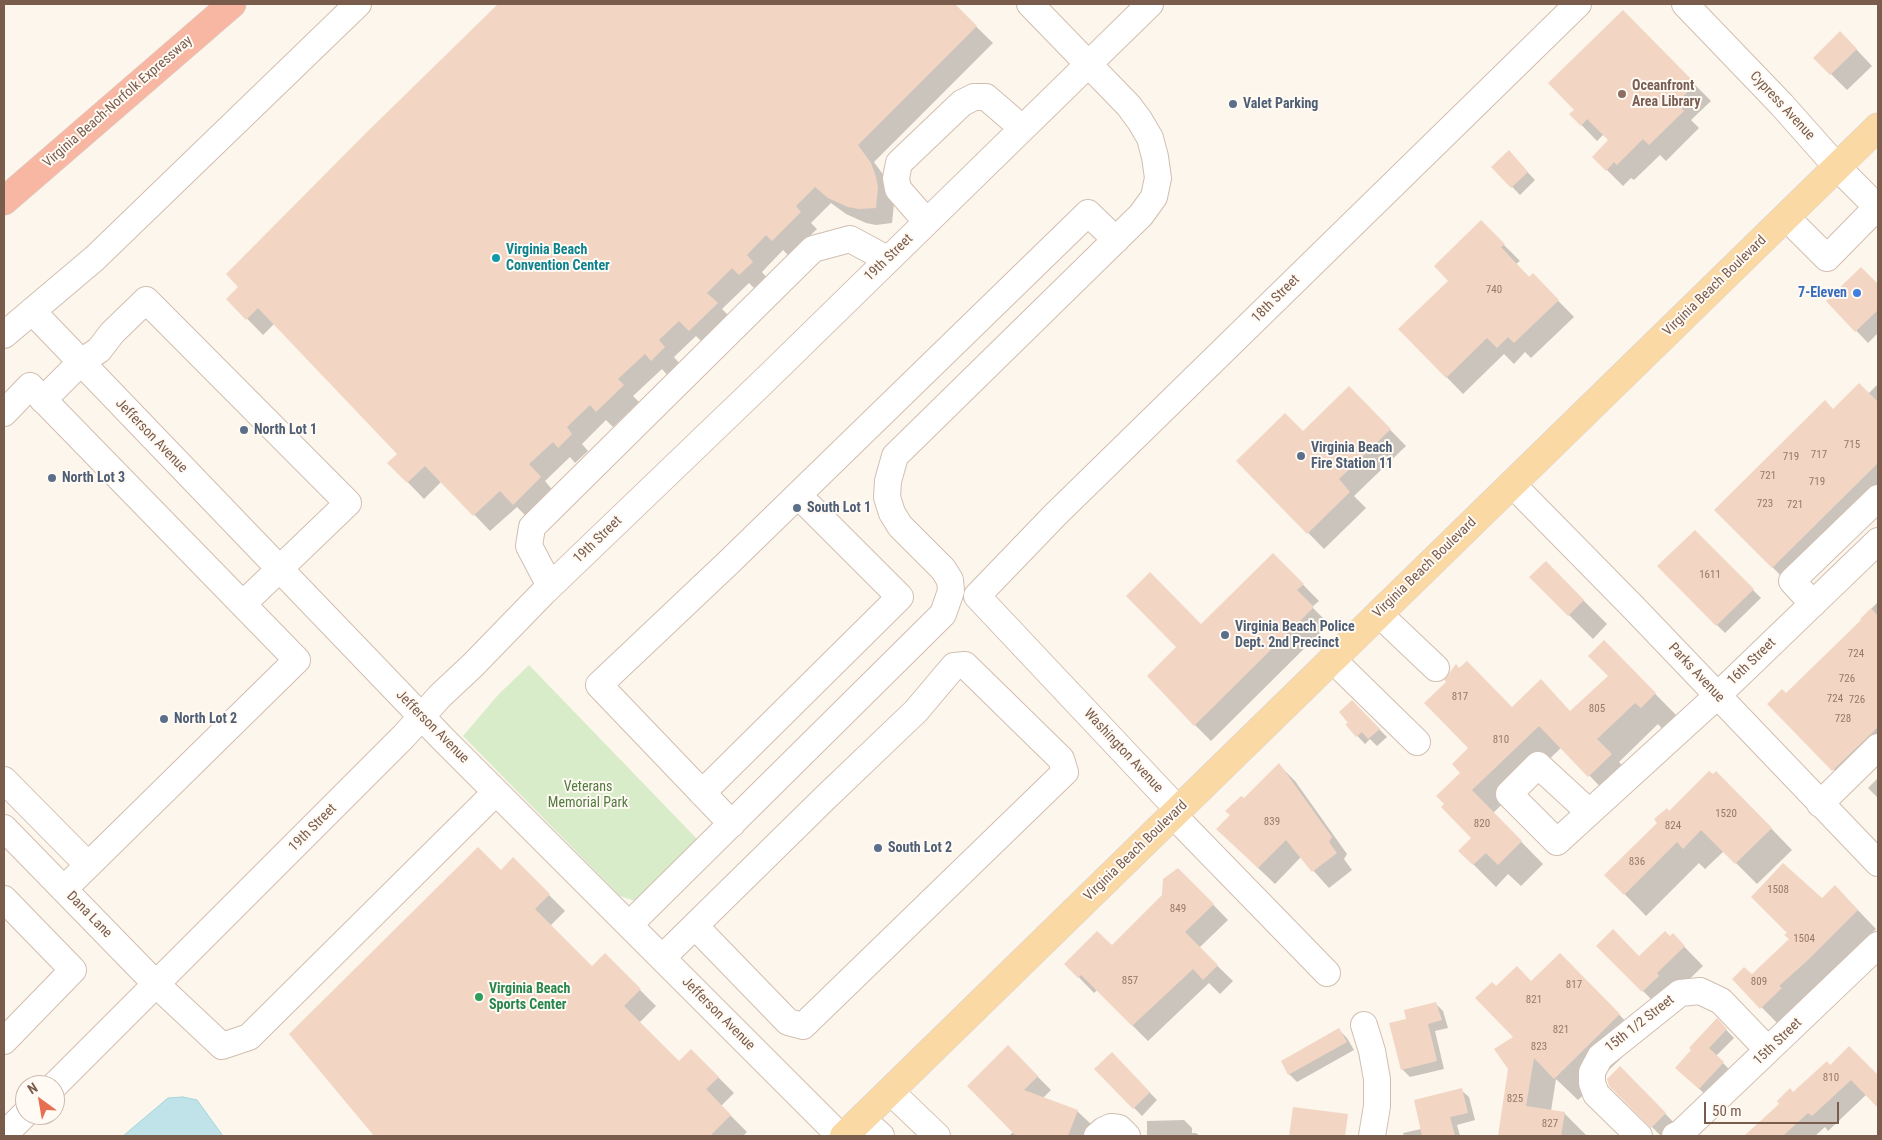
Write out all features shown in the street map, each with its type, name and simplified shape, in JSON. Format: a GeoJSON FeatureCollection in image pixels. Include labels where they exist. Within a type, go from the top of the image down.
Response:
{"type":"FeatureCollection","features":[{"type":"Feature","properties":{"kind":"highway","name":"Virginia Beach-Norfolk Expressway"},"geometry":{"type":"LineString","coordinates":[[4,201],[232,4]]}},
{"type":"Feature","properties":{"kind":"main road","name":"Virginia Beach Boulevard"},"geometry":{"type":"LineString","coordinates":[[857,1132],[890,1092],[1878,127]]}},
{"type":"Feature","properties":{"kind":"street"},"geometry":{"type":"LineString","coordinates":[[4,335],[95,258],[358,4]]}},
{"type":"Feature","properties":{"kind":"street"},"geometry":{"type":"LineString","coordinates":[[629,925],[909,650],[943,614],[952,591],[950,580],[943,569],[900,526],[892,513],[887,497],[888,481],[894,456],[1116,240],[1141,215],[1154,197],[1158,178],[1155,157],[1150,138],[1140,121],[1129,106],[1030,4]]}},
{"type":"Feature","properties":{"kind":"street","name":"19th Street"},"geometry":{"type":"LineString","coordinates":[[65,1075],[404,736],[440,696],[474,665],[550,586],[1150,4]]}},
{"type":"Feature","properties":{"kind":"street","name":"18th Street"},"geometry":{"type":"LineString","coordinates":[[977,596],[1055,515],[1578,4]]}},
{"type":"Feature","properties":{"kind":"street","name":"Cypress Avenue"},"geometry":{"type":"LineString","coordinates":[[1685,4],[1782,105],[1837,167],[1876,201]]}},
{"type":"Feature","properties":{"kind":"street"},"geometry":{"type":"LineString","coordinates":[[926,221],[898,189],[896,178],[899,163],[962,103],[974,97],[986,97],[1022,128]]}},
{"type":"Feature","properties":{"kind":"street"},"geometry":{"type":"LineString","coordinates":[[1786,217],[1827,258],[1876,201]]}},
{"type":"Feature","properties":{"kind":"street"},"geometry":{"type":"LineString","coordinates":[[732,824],[599,685],[1088,213],[1116,240]]}},
{"type":"Feature","properties":{"kind":"street"},"geometry":{"type":"LineString","coordinates":[[550,586],[529,546],[532,527],[812,249],[850,239],[887,259]]}},
{"type":"Feature","properties":{"kind":"street"},"geometry":{"type":"LineString","coordinates":[[44,400],[81,362],[99,350],[112,333],[146,300],[348,503],[243,604]]}},
{"type":"Feature","properties":{"kind":"street","name":"Jefferson Avenue"},"geometry":{"type":"LineString","coordinates":[[32,311],[421,716],[662,958],[857,1132]]}},
{"type":"Feature","properties":{"kind":"street"},"geometry":{"type":"LineString","coordinates":[[4,413],[30,386],[297,660],[64,889]]}},
{"type":"Feature","properties":{"kind":"street","name":"Parks Avenue"},"geometry":{"type":"LineString","coordinates":[[1512,484],[1878,863]]}},
{"type":"Feature","properties":{"kind":"street"},"geometry":{"type":"LineString","coordinates":[[702,793],[900,597],[798,495]]}},
{"type":"Feature","properties":{"kind":"street"},"geometry":{"type":"LineString","coordinates":[[1813,604],[1792,581],[1878,498]]}},
{"type":"Feature","properties":{"kind":"street","name":"16th Street"},"geometry":{"type":"LineString","coordinates":[[1589,812],[1538,765],[1509,794],[1558,842],[1717,696],[1878,541]]}},
{"type":"Feature","properties":{"kind":"street","name":"Washington Avenue"},"geometry":{"type":"LineString","coordinates":[[977,596],[1171,802],[1179,821],[1327,973]]}},
{"type":"Feature","properties":{"kind":"street"},"geometry":{"type":"LineString","coordinates":[[1379,614],[1436,668]]}},
{"type":"Feature","properties":{"kind":"street"},"geometry":{"type":"LineString","coordinates":[[1332,659],[1417,742]]}},
{"type":"Feature","properties":{"kind":"street"},"geometry":{"type":"LineString","coordinates":[[662,958],[916,711],[954,666],[965,665],[1061,759],[1065,772],[803,1026],[788,1022],[695,926]]}},
{"type":"Feature","properties":{"kind":"street"},"geometry":{"type":"LineString","coordinates":[[1820,804],[1878,747]]}},
{"type":"Feature","properties":{"kind":"street"},"geometry":{"type":"LineString","coordinates":[[4,780],[88,865]]}},
{"type":"Feature","properties":{"kind":"street","name":"Dana Lane"},"geometry":{"type":"LineString","coordinates":[[4,828],[175,1003],[222,1046],[249,1037],[496,792]]}},
{"type":"Feature","properties":{"kind":"street"},"geometry":{"type":"LineString","coordinates":[[4,899],[74,970],[4,1041]]}},
{"type":"Feature","properties":{"kind":"street","name":"15th Street"},"geometry":{"type":"LineString","coordinates":[[1676,1136],[1681,1134],[1878,945]]}},
{"type":"Feature","properties":{"kind":"street","name":"15th 1/2 Street"},"geometry":{"type":"LineString","coordinates":[[1632,1129],[1596,1094],[1592,1083],[1592,1072],[1600,1057],[1680,993],[1700,991],[1720,1001],[1768,1050]]}},
{"type":"Feature","properties":{"kind":"street"},"geometry":{"type":"LineString","coordinates":[[1364,1025],[1372,1051],[1377,1079],[1377,1106],[1372,1136]]}},
{"type":"Feature","properties":{"kind":"street"},"geometry":{"type":"LineString","coordinates":[[890,1092],[937,1136]]}},
{"type":"Feature","properties":{"kind":"street"},"geometry":{"type":"LineString","coordinates":[[4,1135],[15,1124]]}},
{"type":"Feature","properties":{"kind":"street"},"geometry":{"type":"LineString","coordinates":[[1097,1136],[1110,1127],[1119,1128],[1127,1136]]}},
{"type":"Feature","properties":{"kind":"green space","name":"Veterans Memorial Park"},"geometry":{"type":"Polygon","coordinates":[[[529,665],[698,840],[635,901],[620,896],[463,736],[498,695],[529,665]]]}},
{"type":"Feature","properties":{"kind":"water"},"geometry":{"type":"Polygon","coordinates":[[[183,1097],[197,1100],[223,1136],[123,1136],[168,1098],[183,1097]]]}},
{"type":"Feature","properties":{"kind":"building","name":"Virginia Beach Convention Center"},"geometry":{"type":"Polygon","coordinates":[[[498,4],[955,4],[977,26],[858,145],[871,163],[876,177],[878,187],[876,208],[859,209],[848,207],[828,198],[815,187],[796,206],[801,212],[772,241],[766,235],[747,255],[753,262],[739,275],[732,268],[707,293],[718,303],[689,331],[679,321],[659,340],[665,347],[651,361],[645,354],[618,379],[624,385],[596,412],[590,405],[567,427],[572,434],[558,448],[553,442],[529,464],[541,477],[513,505],[500,491],[473,516],[425,466],[407,483],[387,463],[397,454],[258,308],[246,320],[226,299],[238,287],[226,274],[498,4]]]}},
{"type":"Feature","properties":{"kind":"building","name":"Oceanfront Area Library"},"geometry":{"type":"Polygon","coordinates":[[[1623,10],[1696,84],[1676,103],[1684,111],[1649,145],[1643,139],[1617,165],[1614,162],[1606,171],[1592,157],[1608,140],[1587,119],[1581,126],[1569,114],[1574,110],[1548,83],[1623,10]]]}},
{"type":"Feature","properties":{"kind":"building"},"geometry":{"type":"Polygon","coordinates":[[[1840,31],[1857,49],[1830,75],[1813,58],[1840,31]]]}},
{"type":"Feature","properties":{"kind":"building"},"geometry":{"type":"Polygon","coordinates":[[[1509,150],[1528,172],[1511,188],[1491,167],[1509,150]]]}},
{"type":"Feature","properties":{"kind":"building"},"geometry":{"type":"Polygon","coordinates":[[[1481,220],[1505,244],[1501,247],[1529,277],[1533,273],[1559,300],[1514,343],[1508,337],[1497,348],[1487,338],[1446,378],[1398,329],[1448,281],[1434,266],[1481,220]]]}},
{"type":"Feature","properties":{"kind":"building","name":"7-Eleven"},"geometry":{"type":"Polygon","coordinates":[[[1861,267],[1878,284],[1878,310],[1855,332],[1826,301],[1861,267]]]}},
{"type":"Feature","properties":{"kind":"building"},"geometry":{"type":"Polygon","coordinates":[[[1859,383],[1878,402],[1878,463],[1772,568],[1714,510],[1825,400],[1833,409],[1859,383]]]}},
{"type":"Feature","properties":{"kind":"building","name":"Virginia Beach Fire Station 11"},"geometry":{"type":"Polygon","coordinates":[[[1349,386],[1391,429],[1339,479],[1350,492],[1307,534],[1236,461],[1285,413],[1303,431],[1349,386]]]}},
{"type":"Feature","properties":{"kind":"building"},"geometry":{"type":"Polygon","coordinates":[[[1695,530],[1754,589],[1716,626],[1657,566],[1695,530]]]}},
{"type":"Feature","properties":{"kind":"building","name":"Virginia Beach Police Dept. 2nd Precinct"},"geometry":{"type":"Polygon","coordinates":[[[1273,553],[1304,584],[1297,590],[1314,607],[1194,726],[1147,676],[1176,647],[1126,596],[1150,572],[1201,624],[1273,553]]]}},
{"type":"Feature","properties":{"kind":"building"},"geometry":{"type":"Polygon","coordinates":[[[1546,561],[1584,600],[1568,616],[1529,577],[1546,561]]]}},
{"type":"Feature","properties":{"kind":"building"},"geometry":{"type":"Polygon","coordinates":[[[1871,608],[1878,616],[1878,727],[1832,771],[1767,704],[1782,689],[1786,693],[1871,608]]]}},
{"type":"Feature","properties":{"kind":"building"},"geometry":{"type":"Polygon","coordinates":[[[1604,640],[1656,693],[1641,708],[1635,703],[1597,739],[1612,754],[1588,777],[1539,726],[1472,790],[1522,841],[1498,865],[1486,853],[1473,865],[1458,851],[1471,838],[1441,807],[1444,804],[1436,796],[1460,773],[1452,764],[1468,748],[1424,703],[1446,682],[1444,680],[1456,664],[1459,668],[1467,661],[1512,707],[1541,679],[1570,711],[1608,676],[1588,656],[1604,640]]]}},
{"type":"Feature","properties":{"kind":"building"},"geometry":{"type":"Polygon","coordinates":[[[1352,700],[1380,729],[1368,739],[1362,732],[1356,737],[1345,724],[1348,723],[1339,712],[1352,700]]]}},
{"type":"Feature","properties":{"kind":"building"},"geometry":{"type":"Polygon","coordinates":[[[1279,763],[1332,837],[1329,842],[1337,853],[1312,872],[1286,840],[1258,868],[1216,829],[1230,815],[1225,811],[1241,796],[1244,798],[1279,763]]]}},
{"type":"Feature","properties":{"kind":"building"},"geometry":{"type":"Polygon","coordinates":[[[1709,771],[1713,774],[1716,771],[1772,828],[1735,864],[1701,830],[1683,849],[1677,842],[1624,895],[1604,875],[1657,823],[1654,819],[1667,808],[1669,811],[1709,771]]]}},
{"type":"Feature","properties":{"kind":"building","name":"Virginia Beach Sports Center"},"geometry":{"type":"Polygon","coordinates":[[[478,847],[501,870],[513,857],[550,894],[535,909],[592,966],[605,953],[641,989],[624,1006],[679,1061],[691,1049],[719,1077],[706,1089],[731,1115],[710,1136],[374,1136],[289,1034],[478,847]]]}},
{"type":"Feature","properties":{"kind":"building"},"geometry":{"type":"Polygon","coordinates":[[[1783,863],[1822,898],[1835,885],[1858,910],[1779,986],[1782,988],[1760,1009],[1732,979],[1744,967],[1752,974],[1789,939],[1784,935],[1787,933],[1751,897],[1783,863]]]}},
{"type":"Feature","properties":{"kind":"building"},"geometry":{"type":"Polygon","coordinates":[[[1178,868],[1214,904],[1185,932],[1218,965],[1203,980],[1193,969],[1132,1026],[1081,975],[1078,978],[1064,964],[1097,931],[1112,945],[1162,895],[1163,879],[1178,868]]]}},
{"type":"Feature","properties":{"kind":"building"},"geometry":{"type":"Polygon","coordinates":[[[1613,929],[1639,956],[1665,931],[1670,936],[1673,933],[1685,946],[1657,973],[1659,976],[1642,992],[1596,946],[1613,929]]]}},
{"type":"Feature","properties":{"kind":"building"},"geometry":{"type":"Polygon","coordinates":[[[1560,953],[1620,1014],[1554,1079],[1534,1058],[1526,1106],[1565,1112],[1561,1136],[1498,1136],[1508,1069],[1494,1049],[1513,1037],[1475,998],[1492,982],[1496,986],[1517,966],[1531,981],[1560,953]]]}},
{"type":"Feature","properties":{"kind":"building"},"geometry":{"type":"Polygon","coordinates":[[[1436,1002],[1442,1020],[1428,1024],[1437,1061],[1401,1070],[1389,1023],[1406,1019],[1404,1010],[1436,1002]]]}},
{"type":"Feature","properties":{"kind":"building"},"geometry":{"type":"Polygon","coordinates":[[[1717,1018],[1727,1029],[1709,1048],[1724,1062],[1699,1089],[1675,1068],[1691,1050],[1689,1048],[1717,1018]]]}},
{"type":"Feature","properties":{"kind":"building"},"geometry":{"type":"Polygon","coordinates":[[[1339,1028],[1347,1042],[1288,1075],[1281,1061],[1339,1028]]]}},
{"type":"Feature","properties":{"kind":"building"},"geometry":{"type":"Polygon","coordinates":[[[1008,1045],[1038,1076],[1024,1090],[1078,1110],[1068,1136],[1016,1136],[967,1086],[1008,1045]]]}},
{"type":"Feature","properties":{"kind":"building"},"geometry":{"type":"Polygon","coordinates":[[[1849,1046],[1878,1075],[1878,1108],[1851,1080],[1812,1116],[1808,1113],[1783,1136],[1744,1136],[1779,1104],[1777,1101],[1790,1088],[1793,1092],[1827,1061],[1830,1065],[1849,1046]]]}},
{"type":"Feature","properties":{"kind":"building"},"geometry":{"type":"Polygon","coordinates":[[[1112,1052],[1150,1092],[1133,1109],[1094,1069],[1112,1052]]]}},
{"type":"Feature","properties":{"kind":"building"},"geometry":{"type":"Polygon","coordinates":[[[1620,1066],[1666,1113],[1651,1128],[1609,1086],[1607,1079],[1620,1066]]]}},
{"type":"Feature","properties":{"kind":"building"},"geometry":{"type":"Polygon","coordinates":[[[1462,1088],[1468,1113],[1450,1117],[1455,1136],[1422,1136],[1414,1100],[1462,1088]]]}},
{"type":"Feature","properties":{"kind":"building"},"geometry":{"type":"Polygon","coordinates":[[[1293,1107],[1348,1114],[1345,1136],[1289,1136],[1293,1107]]]}},
{"type":"Feature","properties":{"kind":"place","name":"Oceanfront Area Library"},"geometry":{"type":"Point","coordinates":[1622,94]}},
{"type":"Feature","properties":{"kind":"place","name":"Valet Parking"},"geometry":{"type":"Point","coordinates":[1233,104]}},
{"type":"Feature","properties":{"kind":"place","name":"Virginia Beach Convention Center"},"geometry":{"type":"Point","coordinates":[496,258]}},
{"type":"Feature","properties":{"kind":"place","name":"7-Eleven"},"geometry":{"type":"Point","coordinates":[1857,293]}},
{"type":"Feature","properties":{"kind":"place","name":"North Lot 1"},"geometry":{"type":"Point","coordinates":[244,430]}},
{"type":"Feature","properties":{"kind":"place","name":"Virginia Beach Fire Station 11"},"geometry":{"type":"Point","coordinates":[1301,456]}},
{"type":"Feature","properties":{"kind":"place","name":"North Lot 3"},"geometry":{"type":"Point","coordinates":[52,478]}},
{"type":"Feature","properties":{"kind":"place","name":"South Lot 1"},"geometry":{"type":"Point","coordinates":[797,508]}},
{"type":"Feature","properties":{"kind":"place","name":"Virginia Beach Police Dept. 2nd Precinct"},"geometry":{"type":"Point","coordinates":[1225,635]}},
{"type":"Feature","properties":{"kind":"place","name":"North Lot 2"},"geometry":{"type":"Point","coordinates":[164,719]}},
{"type":"Feature","properties":{"kind":"place","name":"South Lot 2"},"geometry":{"type":"Point","coordinates":[878,848]}},
{"type":"Feature","properties":{"kind":"place","name":"Virginia Beach Sports Center"},"geometry":{"type":"Point","coordinates":[479,997]}}]}
